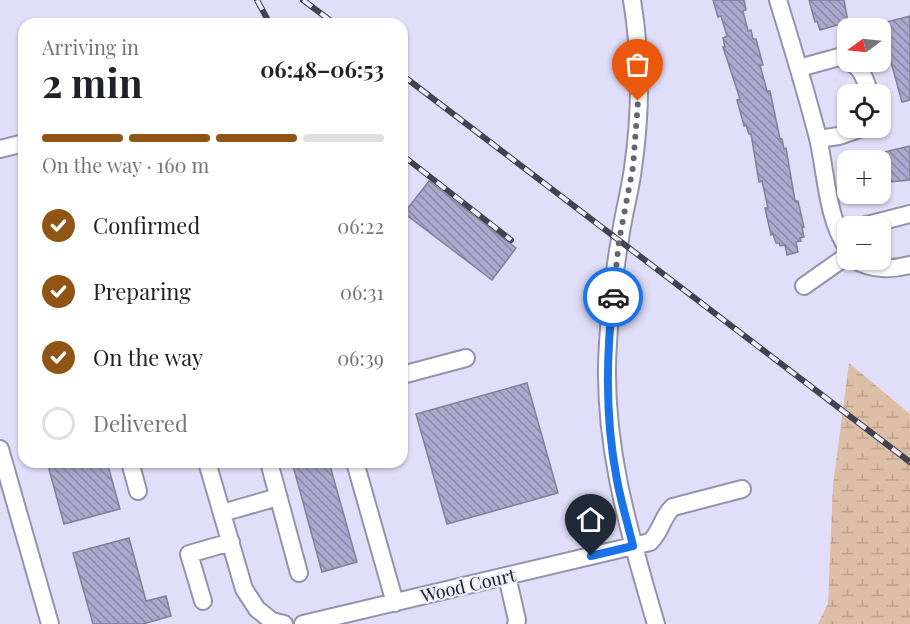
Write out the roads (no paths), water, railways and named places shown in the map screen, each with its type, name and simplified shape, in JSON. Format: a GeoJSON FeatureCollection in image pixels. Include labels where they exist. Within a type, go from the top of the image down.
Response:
{"type":"FeatureCollection","features":[{"type":"Feature","properties":{"kind":"street"},"geometry":{"type":"LineString","coordinates":[[632,0],[639,79],[633,167],[619,241],[608,344],[608,407],[616,478],[656,624]]}},
{"type":"Feature","properties":{"kind":"street"},"geometry":{"type":"LineString","coordinates":[[778,0],[799,68],[818,139],[832,210],[837,220]]}},
{"type":"Feature","properties":{"kind":"street"},"geometry":{"type":"LineString","coordinates":[[799,68],[837,58]]}},
{"type":"Feature","properties":{"kind":"street"},"geometry":{"type":"LineString","coordinates":[[818,139],[837,136]]}},
{"type":"Feature","properties":{"kind":"street"},"geometry":{"type":"LineString","coordinates":[[0,149],[18,144]]}},
{"type":"Feature","properties":{"kind":"street"},"geometry":{"type":"LineString","coordinates":[[891,219],[910,214]]}},
{"type":"Feature","properties":{"kind":"street"},"geometry":{"type":"LineString","coordinates":[[804,286],[837,263]]}},
{"type":"Feature","properties":{"kind":"street"},"geometry":{"type":"LineString","coordinates":[[891,268],[910,264]]}},
{"type":"Feature","properties":{"kind":"street"},"geometry":{"type":"LineString","coordinates":[[408,373],[466,358]]}},
{"type":"Feature","properties":{"kind":"street"},"geometry":{"type":"LineString","coordinates":[[0,449],[50,624]]}},
{"type":"Feature","properties":{"kind":"street"},"geometry":{"type":"LineString","coordinates":[[132,468],[138,491]]}},
{"type":"Feature","properties":{"kind":"street"},"geometry":{"type":"LineString","coordinates":[[209,468],[244,589],[257,609],[259,619],[284,624]]}},
{"type":"Feature","properties":{"kind":"street"},"geometry":{"type":"LineString","coordinates":[[271,468],[299,573]]}},
{"type":"Feature","properties":{"kind":"street"},"geometry":{"type":"LineString","coordinates":[[357,468],[395,603]]}},
{"type":"Feature","properties":{"kind":"street","name":"Wood Court"},"geometry":{"type":"LineString","coordinates":[[303,624],[344,620],[395,603],[650,542],[658,535],[666,514],[673,507],[742,489]]}},
{"type":"Feature","properties":{"kind":"street"},"geometry":{"type":"LineString","coordinates":[[222,513],[278,497]]}},
{"type":"Feature","properties":{"kind":"street"},"geometry":{"type":"LineString","coordinates":[[202,601],[189,554],[231,542]]}},
{"type":"Feature","properties":{"kind":"street"},"geometry":{"type":"LineString","coordinates":[[507,576],[516,624]]}},
{"type":"Feature","properties":{"kind":"railway"},"geometry":{"type":"LineString","coordinates":[[257,0],[267,18]]}},
{"type":"Feature","properties":{"kind":"railway"},"geometry":{"type":"LineString","coordinates":[[303,0],[327,18]]}},
{"type":"Feature","properties":{"kind":"railway"},"geometry":{"type":"LineString","coordinates":[[408,80],[910,462]]}},
{"type":"Feature","properties":{"kind":"railway"},"geometry":{"type":"LineString","coordinates":[[408,160],[511,240]]}}]}
